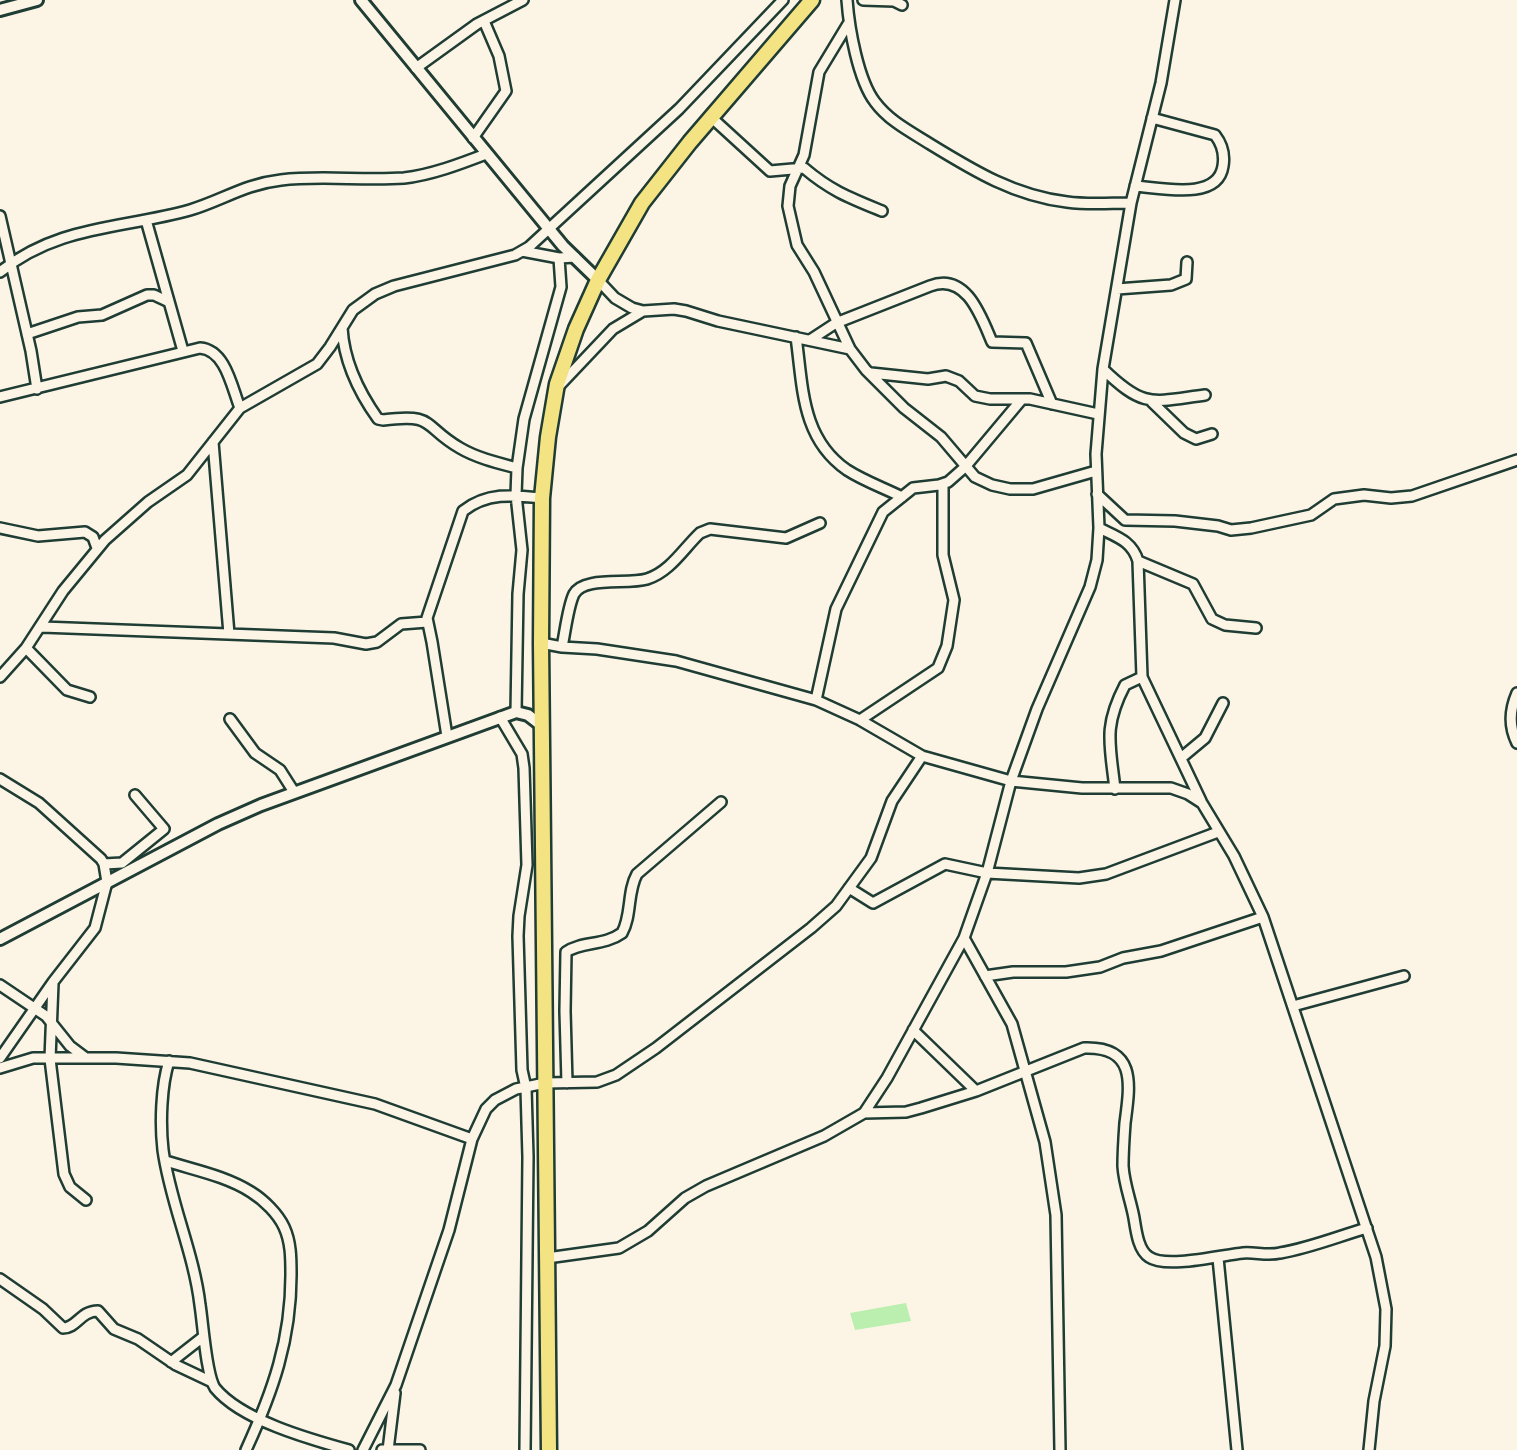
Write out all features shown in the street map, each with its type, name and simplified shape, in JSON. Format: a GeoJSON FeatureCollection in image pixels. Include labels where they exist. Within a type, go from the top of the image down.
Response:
{"type":"FeatureCollection","features":[{"type":"Feature","properties":{"kind":"main road"},"geometry":{"type":"LineString","coordinates":[[549,1450],[541,643],[542,498],[556,388],[576,329],[598,280],[642,203],[812,0]]}},
{"type":"Feature","properties":{"kind":"street"},"geometry":{"type":"LineString","coordinates":[[0,10],[37,0]]}},
{"type":"Feature","properties":{"kind":"street"},"geometry":{"type":"LineString","coordinates":[[361,0],[548,228],[615,298],[643,311],[674,309],[850,349]]}},
{"type":"Feature","properties":{"kind":"street"},"geometry":{"type":"LineString","coordinates":[[416,68],[484,21],[523,0]]}},
{"type":"Feature","properties":{"kind":"street"},"geometry":{"type":"LineString","coordinates":[[0,677],[42,627],[63,591],[97,548],[148,502],[187,475],[240,408],[317,364],[353,310],[385,289],[472,268],[522,251],[679,109],[782,0]]}},
{"type":"Feature","properties":{"kind":"street"},"geometry":{"type":"LineString","coordinates":[[847,0],[848,24],[872,98],[890,118],[994,182],[1019,192],[1069,202],[1132,203]]}},
{"type":"Feature","properties":{"kind":"street"},"geometry":{"type":"LineString","coordinates":[[863,0],[894,1],[902,5]]}},
{"type":"Feature","properties":{"kind":"street"},"geometry":{"type":"LineString","coordinates":[[864,1113],[914,1030],[964,938],[987,873],[1011,780],[1037,709],[1090,587],[1097,560],[1098,414],[1104,369],[1135,187],[1161,83],[1175,0]]}},
{"type":"Feature","properties":{"kind":"street"},"geometry":{"type":"LineString","coordinates":[[473,138],[506,91],[499,56],[484,21]]}},
{"type":"Feature","properties":{"kind":"street"},"geometry":{"type":"LineString","coordinates":[[848,24],[819,72],[804,155],[789,195],[797,246],[814,272],[850,349],[869,373],[904,408],[941,437],[975,477],[1010,489],[1033,489],[1096,471]]}},
{"type":"Feature","properties":{"kind":"street"},"geometry":{"type":"LineString","coordinates":[[712,118],[770,172],[804,168],[815,179],[843,196],[882,211]]}},
{"type":"Feature","properties":{"kind":"street"},"geometry":{"type":"LineString","coordinates":[[1135,187],[1210,187],[1217,182],[1223,168],[1224,153],[1215,135],[1152,118]]}},
{"type":"Feature","properties":{"kind":"street"},"geometry":{"type":"LineString","coordinates":[[0,272],[27,252],[62,237],[199,207],[241,188],[293,179],[407,178],[486,154]]}},
{"type":"Feature","properties":{"kind":"street"},"geometry":{"type":"LineString","coordinates":[[0,216],[37,389]]}},
{"type":"Feature","properties":{"kind":"street"},"geometry":{"type":"LineString","coordinates":[[146,220],[183,351]]}},
{"type":"Feature","properties":{"kind":"street"},"geometry":{"type":"LineString","coordinates":[[522,251],[559,258],[575,257]]}},
{"type":"Feature","properties":{"kind":"street"},"geometry":{"type":"LineString","coordinates":[[516,712],[518,594],[522,550],[516,495],[517,468],[524,419],[561,287],[559,258]]}},
{"type":"Feature","properties":{"kind":"street"},"geometry":{"type":"LineString","coordinates":[[1117,289],[1177,284],[1186,279],[1187,262]]}},
{"type":"Feature","properties":{"kind":"street"},"geometry":{"type":"LineString","coordinates":[[810,340],[836,323],[940,282],[954,285],[974,302],[992,342],[1026,343],[1052,404]]}},
{"type":"Feature","properties":{"kind":"street"},"geometry":{"type":"LineString","coordinates":[[27,334],[78,317],[102,315],[147,295],[154,295],[169,302]]}},
{"type":"Feature","properties":{"kind":"street"},"geometry":{"type":"LineString","coordinates":[[556,388],[613,329],[643,311]]}},
{"type":"Feature","properties":{"kind":"street"},"geometry":{"type":"LineString","coordinates":[[342,326],[345,351],[353,376],[378,419],[418,418],[426,421],[457,447],[517,468]]}},
{"type":"Feature","properties":{"kind":"street"},"geometry":{"type":"LineString","coordinates":[[796,337],[808,418],[821,444],[848,470],[902,497]]}},
{"type":"Feature","properties":{"kind":"street"},"geometry":{"type":"LineString","coordinates":[[0,397],[183,351],[208,348],[219,356],[240,408]]}},
{"type":"Feature","properties":{"kind":"street"},"geometry":{"type":"LineString","coordinates":[[1104,369],[1128,392],[1152,402],[1184,433],[1196,439],[1212,434]]}},
{"type":"Feature","properties":{"kind":"street"},"geometry":{"type":"LineString","coordinates":[[869,373],[928,379],[946,376],[959,381],[975,396],[1022,399],[1098,414]]}},
{"type":"Feature","properties":{"kind":"street"},"geometry":{"type":"LineString","coordinates":[[1152,402],[1205,394]]}},
{"type":"Feature","properties":{"kind":"street"},"geometry":{"type":"LineString","coordinates":[[816,700],[836,609],[883,512],[918,486],[943,484],[965,467],[1022,399]]}},
{"type":"Feature","properties":{"kind":"street"},"geometry":{"type":"LineString","coordinates":[[213,442],[229,634]]}},
{"type":"Feature","properties":{"kind":"street"},"geometry":{"type":"LineString","coordinates":[[1097,494],[1125,520],[1175,521],[1231,530],[1311,515],[1334,499],[1364,495],[1391,498],[1412,496],[1517,460]]}},
{"type":"Feature","properties":{"kind":"street"},"geometry":{"type":"LineString","coordinates":[[860,720],[938,668],[944,657],[954,600],[943,555],[943,484]]}},
{"type":"Feature","properties":{"kind":"street"},"geometry":{"type":"LineString","coordinates":[[447,736],[427,622],[428,611],[463,512],[474,503],[499,495],[542,498]]}},
{"type":"Feature","properties":{"kind":"street"},"geometry":{"type":"LineString","coordinates":[[562,647],[574,594],[582,585],[594,582],[622,584],[656,575],[700,533],[710,529],[786,538],[820,523]]}},
{"type":"Feature","properties":{"kind":"street"},"geometry":{"type":"LineString","coordinates":[[0,528],[38,536],[85,532],[93,537],[97,548]]}},
{"type":"Feature","properties":{"kind":"street"},"geometry":{"type":"LineString","coordinates":[[1099,528],[1129,542],[1135,550],[1138,561],[1142,677],[1202,803],[1250,885],[1367,1228],[1386,1310],[1385,1346],[1374,1401],[1369,1450]]}},
{"type":"Feature","properties":{"kind":"street"},"geometry":{"type":"LineString","coordinates":[[1138,561],[1193,584],[1212,619],[1225,625],[1256,628]]}},
{"type":"Feature","properties":{"kind":"street"},"geometry":{"type":"LineString","coordinates":[[42,627],[334,638],[366,643],[377,642],[401,624],[427,622]]}},
{"type":"Feature","properties":{"kind":"street"},"geometry":{"type":"LineString","coordinates":[[541,643],[676,661],[816,700],[860,720],[922,756],[1011,780],[1082,788],[1171,789],[1188,794],[1202,803]]}},
{"type":"Feature","properties":{"kind":"street"},"geometry":{"type":"LineString","coordinates":[[26,648],[66,690],[90,697]]}},
{"type":"Feature","properties":{"kind":"street"},"geometry":{"type":"LineString","coordinates":[[1115,789],[1110,721],[1125,685],[1142,677]]}},
{"type":"Feature","properties":{"kind":"street"},"geometry":{"type":"LineString","coordinates":[[1517,693],[1511,721],[1517,743]]}},
{"type":"Feature","properties":{"kind":"street"},"geometry":{"type":"LineString","coordinates":[[1181,758],[1205,738],[1223,703]]}},
{"type":"Feature","properties":{"kind":"street"},"geometry":{"type":"LineString","coordinates":[[0,939],[218,824],[294,792],[516,712],[528,715],[541,725]]}},
{"type":"Feature","properties":{"kind":"street"},"geometry":{"type":"LineString","coordinates":[[500,717],[522,754],[524,768],[527,865],[518,936],[522,1070],[526,1088],[528,1213],[525,1450]]}},
{"type":"Feature","properties":{"kind":"street"},"geometry":{"type":"LineString","coordinates":[[230,719],[256,753],[280,770],[294,792]]}},
{"type":"Feature","properties":{"kind":"street"},"geometry":{"type":"LineString","coordinates":[[363,1450],[396,1385],[449,1230],[471,1139],[486,1109],[495,1100],[516,1089],[545,1083],[605,1080],[646,1055],[811,928],[836,906],[871,858],[892,801],[922,756]]}},
{"type":"Feature","properties":{"kind":"street"},"geometry":{"type":"LineString","coordinates":[[0,779],[39,803],[104,864],[107,882],[95,928],[0,1058]]}},
{"type":"Feature","properties":{"kind":"street"},"geometry":{"type":"LineString","coordinates":[[104,864],[122,863],[164,828],[135,795]]}},
{"type":"Feature","properties":{"kind":"street"},"geometry":{"type":"LineString","coordinates":[[567,1083],[566,952],[597,944],[622,933],[632,884],[637,874],[721,802]]}},
{"type":"Feature","properties":{"kind":"street"},"geometry":{"type":"LineString","coordinates":[[849,888],[873,903],[941,864],[987,873],[1079,878],[1093,876],[1106,874],[1218,832]]}},
{"type":"Feature","properties":{"kind":"street"},"geometry":{"type":"LineString","coordinates":[[985,976],[1013,972],[1066,972],[1100,967],[1123,958],[1161,951],[1263,917]]}},
{"type":"Feature","properties":{"kind":"street"},"geometry":{"type":"LineString","coordinates":[[964,938],[1012,1024],[1045,1142],[1056,1215],[1060,1450]]}},
{"type":"Feature","properties":{"kind":"street"},"geometry":{"type":"LineString","coordinates":[[1293,1006],[1404,976]]}},
{"type":"Feature","properties":{"kind":"street"},"geometry":{"type":"LineString","coordinates":[[53,982],[50,1059],[64,1174],[70,1187],[86,1200]]}},
{"type":"Feature","properties":{"kind":"street"},"geometry":{"type":"LineString","coordinates":[[0,985],[35,1007],[51,1021],[70,1046],[88,1059]]}},
{"type":"Feature","properties":{"kind":"street"},"geometry":{"type":"LineString","coordinates":[[914,1030],[976,1091]]}},
{"type":"Feature","properties":{"kind":"street"},"geometry":{"type":"LineString","coordinates":[[547,1258],[626,1245],[648,1231],[685,1198],[706,1186],[824,1136],[864,1113],[906,1112],[976,1091],[1084,1048],[1113,1053],[1123,1061],[1129,1078],[1124,1132],[1124,1176],[1137,1233],[1144,1253],[1150,1259],[1161,1261],[1219,1258],[1244,1253],[1284,1253],[1367,1228]]}},
{"type":"Feature","properties":{"kind":"street"},"geometry":{"type":"LineString","coordinates":[[0,1068],[33,1058],[169,1061],[375,1104],[471,1139]]}},
{"type":"Feature","properties":{"kind":"street"},"geometry":{"type":"LineString","coordinates":[[169,1061],[163,1094],[163,1144],[200,1298],[203,1337],[212,1382]]}},
{"type":"Feature","properties":{"kind":"street"},"geometry":{"type":"LineString","coordinates":[[166,1161],[226,1179],[252,1193],[274,1212],[289,1239],[291,1310],[287,1336],[260,1420],[246,1450]]}},
{"type":"Feature","properties":{"kind":"street"},"geometry":{"type":"LineString","coordinates":[[1219,1258],[1237,1450]]}},
{"type":"Feature","properties":{"kind":"street"},"geometry":{"type":"LineString","coordinates":[[0,1279],[43,1309],[63,1328],[69,1328],[85,1313],[98,1311],[114,1328],[138,1339],[171,1362],[212,1382],[230,1401],[260,1420],[348,1450]]}},
{"type":"Feature","properties":{"kind":"street"},"geometry":{"type":"LineString","coordinates":[[171,1362],[203,1337]]}},
{"type":"Feature","properties":{"kind":"street"},"geometry":{"type":"LineString","coordinates":[[396,1385],[386,1450],[420,1450]]}},
{"type":"Feature","properties":{"kind":"green space"},"geometry":{"type":"Polygon","coordinates":[[[906,1303],[911,1321],[855,1330],[850,1313],[906,1303]]]}}]}
